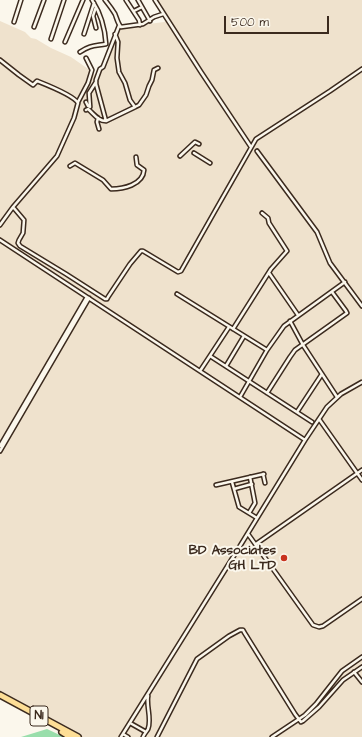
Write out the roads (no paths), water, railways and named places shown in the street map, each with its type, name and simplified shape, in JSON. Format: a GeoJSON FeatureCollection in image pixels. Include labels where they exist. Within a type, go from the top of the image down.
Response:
{"type":"FeatureCollection","features":[{"type":"Feature","properties":{"kind":"highway","name":"N1"},"geometry":{"type":"LineString","coordinates":[[0,696],[70,737]]}},
{"type":"Feature","properties":{"kind":"highway","name":"N1"},"geometry":{"type":"LineString","coordinates":[[0,696],[78,737]]}},
{"type":"Feature","properties":{"kind":"street"},"geometry":{"type":"LineString","coordinates":[[14,22],[22,0]]}},
{"type":"Feature","properties":{"kind":"street"},"geometry":{"type":"LineString","coordinates":[[34,27],[44,0]]}},
{"type":"Feature","properties":{"kind":"street"},"geometry":{"type":"LineString","coordinates":[[51,39],[64,0]]}},
{"type":"Feature","properties":{"kind":"street"},"geometry":{"type":"LineString","coordinates":[[65,42],[83,0]]}},
{"type":"Feature","properties":{"kind":"street"},"geometry":{"type":"LineString","coordinates":[[80,52],[84,48],[92,45],[106,44],[104,32],[92,0]]}},
{"type":"Feature","properties":{"kind":"street"},"geometry":{"type":"LineString","coordinates":[[86,102],[90,107],[89,93],[96,82],[100,69],[103,66],[119,26],[116,16],[110,5],[105,0]]}},
{"type":"Feature","properties":{"kind":"street"},"geometry":{"type":"LineString","coordinates":[[127,0],[139,20],[140,25]]}},
{"type":"Feature","properties":{"kind":"street"},"geometry":{"type":"LineString","coordinates":[[138,0],[150,21]]}},
{"type":"Feature","properties":{"kind":"street"},"geometry":{"type":"LineString","coordinates":[[155,0],[251,147]]}},
{"type":"Feature","properties":{"kind":"street"},"geometry":{"type":"LineString","coordinates":[[84,34],[95,5]]}},
{"type":"Feature","properties":{"kind":"street"},"geometry":{"type":"LineString","coordinates":[[134,11],[142,7]]}},
{"type":"Feature","properties":{"kind":"street"},"geometry":{"type":"LineString","coordinates":[[92,13],[96,28]]}},
{"type":"Feature","properties":{"kind":"street"},"geometry":{"type":"LineString","coordinates":[[119,26],[140,25],[163,14]]}},
{"type":"Feature","properties":{"kind":"street"},"geometry":{"type":"LineString","coordinates":[[115,34],[118,42],[117,58],[119,72],[125,83],[130,100],[135,107]]}},
{"type":"Feature","properties":{"kind":"street"},"geometry":{"type":"LineString","coordinates":[[0,224],[57,156],[74,118],[78,102],[88,83],[92,70],[86,58]]}},
{"type":"Feature","properties":{"kind":"street"},"geometry":{"type":"LineString","coordinates":[[0,60],[33,85],[37,81],[78,102]]}},
{"type":"Feature","properties":{"kind":"street"},"geometry":{"type":"LineString","coordinates":[[86,110],[88,109],[98,118],[106,121],[139,105],[146,95],[154,70],[158,68]]}},
{"type":"Feature","properties":{"kind":"street"},"geometry":{"type":"LineString","coordinates":[[12,208],[24,220],[22,233],[18,240],[20,246],[105,299],[140,251],[143,251],[178,272],[181,271],[256,139],[286,121],[362,69]]}},
{"type":"Feature","properties":{"kind":"street"},"geometry":{"type":"LineString","coordinates":[[96,82],[106,121]]}},
{"type":"Feature","properties":{"kind":"street"},"geometry":{"type":"LineString","coordinates":[[98,118],[97,122],[99,129]]}},
{"type":"Feature","properties":{"kind":"street"},"geometry":{"type":"LineString","coordinates":[[180,156],[195,142],[199,144]]}},
{"type":"Feature","properties":{"kind":"street"},"geometry":{"type":"LineString","coordinates":[[257,151],[317,232],[330,263],[362,306]]}},
{"type":"Feature","properties":{"kind":"street"},"geometry":{"type":"LineString","coordinates":[[194,153],[210,163]]}},
{"type":"Feature","properties":{"kind":"street"},"geometry":{"type":"LineString","coordinates":[[70,166],[75,163],[103,180],[111,189],[123,188],[138,182],[143,176],[144,170],[137,165],[136,157]]}},
{"type":"Feature","properties":{"kind":"street"},"geometry":{"type":"LineString","coordinates":[[233,329],[269,273],[287,251],[269,223],[268,218],[262,213]]}},
{"type":"Feature","properties":{"kind":"street"},"geometry":{"type":"LineString","coordinates":[[0,240],[305,440]]}},
{"type":"Feature","properties":{"kind":"street"},"geometry":{"type":"LineString","coordinates":[[269,273],[298,315]]}},
{"type":"Feature","properties":{"kind":"street"},"geometry":{"type":"LineString","coordinates":[[240,397],[267,350],[284,326],[345,282]]}},
{"type":"Feature","properties":{"kind":"street"},"geometry":{"type":"LineString","coordinates":[[267,393],[295,350],[347,314],[332,292]]}},
{"type":"Feature","properties":{"kind":"street"},"geometry":{"type":"LineString","coordinates":[[177,294],[267,350]]}},
{"type":"Feature","properties":{"kind":"street"},"geometry":{"type":"LineString","coordinates":[[0,446],[88,298]]}},
{"type":"Feature","properties":{"kind":"street"},"geometry":{"type":"LineString","coordinates":[[0,451],[88,298]]}},
{"type":"Feature","properties":{"kind":"street"},"geometry":{"type":"LineString","coordinates":[[290,321],[303,345],[337,397]]}},
{"type":"Feature","properties":{"kind":"street"},"geometry":{"type":"LineString","coordinates":[[200,371],[229,327]]}},
{"type":"Feature","properties":{"kind":"street"},"geometry":{"type":"LineString","coordinates":[[226,366],[244,336]]}},
{"type":"Feature","properties":{"kind":"street"},"geometry":{"type":"LineString","coordinates":[[210,356],[312,422]]}},
{"type":"Feature","properties":{"kind":"street"},"geometry":{"type":"LineString","coordinates":[[297,412],[322,374]]}},
{"type":"Feature","properties":{"kind":"street"},"geometry":{"type":"LineString","coordinates":[[128,737],[122,736],[305,440],[327,407],[337,397],[362,382]]}},
{"type":"Feature","properties":{"kind":"street"},"geometry":{"type":"LineString","coordinates":[[319,419],[362,480]]}},
{"type":"Feature","properties":{"kind":"street"},"geometry":{"type":"LineString","coordinates":[[256,544],[362,470]]}},
{"type":"Feature","properties":{"kind":"street"},"geometry":{"type":"LineString","coordinates":[[216,485],[264,474],[265,483]]}},
{"type":"Feature","properties":{"kind":"street"},"geometry":{"type":"LineString","coordinates":[[249,513],[255,503],[250,477]]}},
{"type":"Feature","properties":{"kind":"street"},"geometry":{"type":"LineString","coordinates":[[232,482],[239,507],[257,518]]}},
{"type":"Feature","properties":{"kind":"street"},"geometry":{"type":"LineString","coordinates":[[234,489],[252,484]]}},
{"type":"Feature","properties":{"kind":"street"},"geometry":{"type":"LineString","coordinates":[[248,534],[313,625],[319,627],[323,626],[362,599]]}},
{"type":"Feature","properties":{"kind":"street"},"geometry":{"type":"LineString","coordinates":[[245,539],[252,539]]}},
{"type":"Feature","properties":{"kind":"street"},"geometry":{"type":"LineString","coordinates":[[157,737],[197,658],[229,636],[241,630],[244,632],[301,722],[344,680],[362,667]]}},
{"type":"Feature","properties":{"kind":"street"},"geometry":{"type":"LineString","coordinates":[[272,737],[298,719],[316,704],[342,671],[362,657]]}},
{"type":"Feature","properties":{"kind":"street"},"geometry":{"type":"LineString","coordinates":[[354,672],[362,682]]}},
{"type":"Feature","properties":{"kind":"street"},"geometry":{"type":"LineString","coordinates":[[142,737],[148,728],[149,721],[147,704],[149,693]]}},
{"type":"Feature","properties":{"kind":"street"},"geometry":{"type":"LineString","coordinates":[[139,708],[142,706],[146,707],[148,711]]}},
{"type":"Feature","properties":{"kind":"street"},"geometry":{"type":"LineString","coordinates":[[130,722],[146,732]]}},
{"type":"Feature","properties":{"kind":"place","name":"BD Associates GH LTD"},"geometry":{"type":"Point","coordinates":[284,558]}}]}
